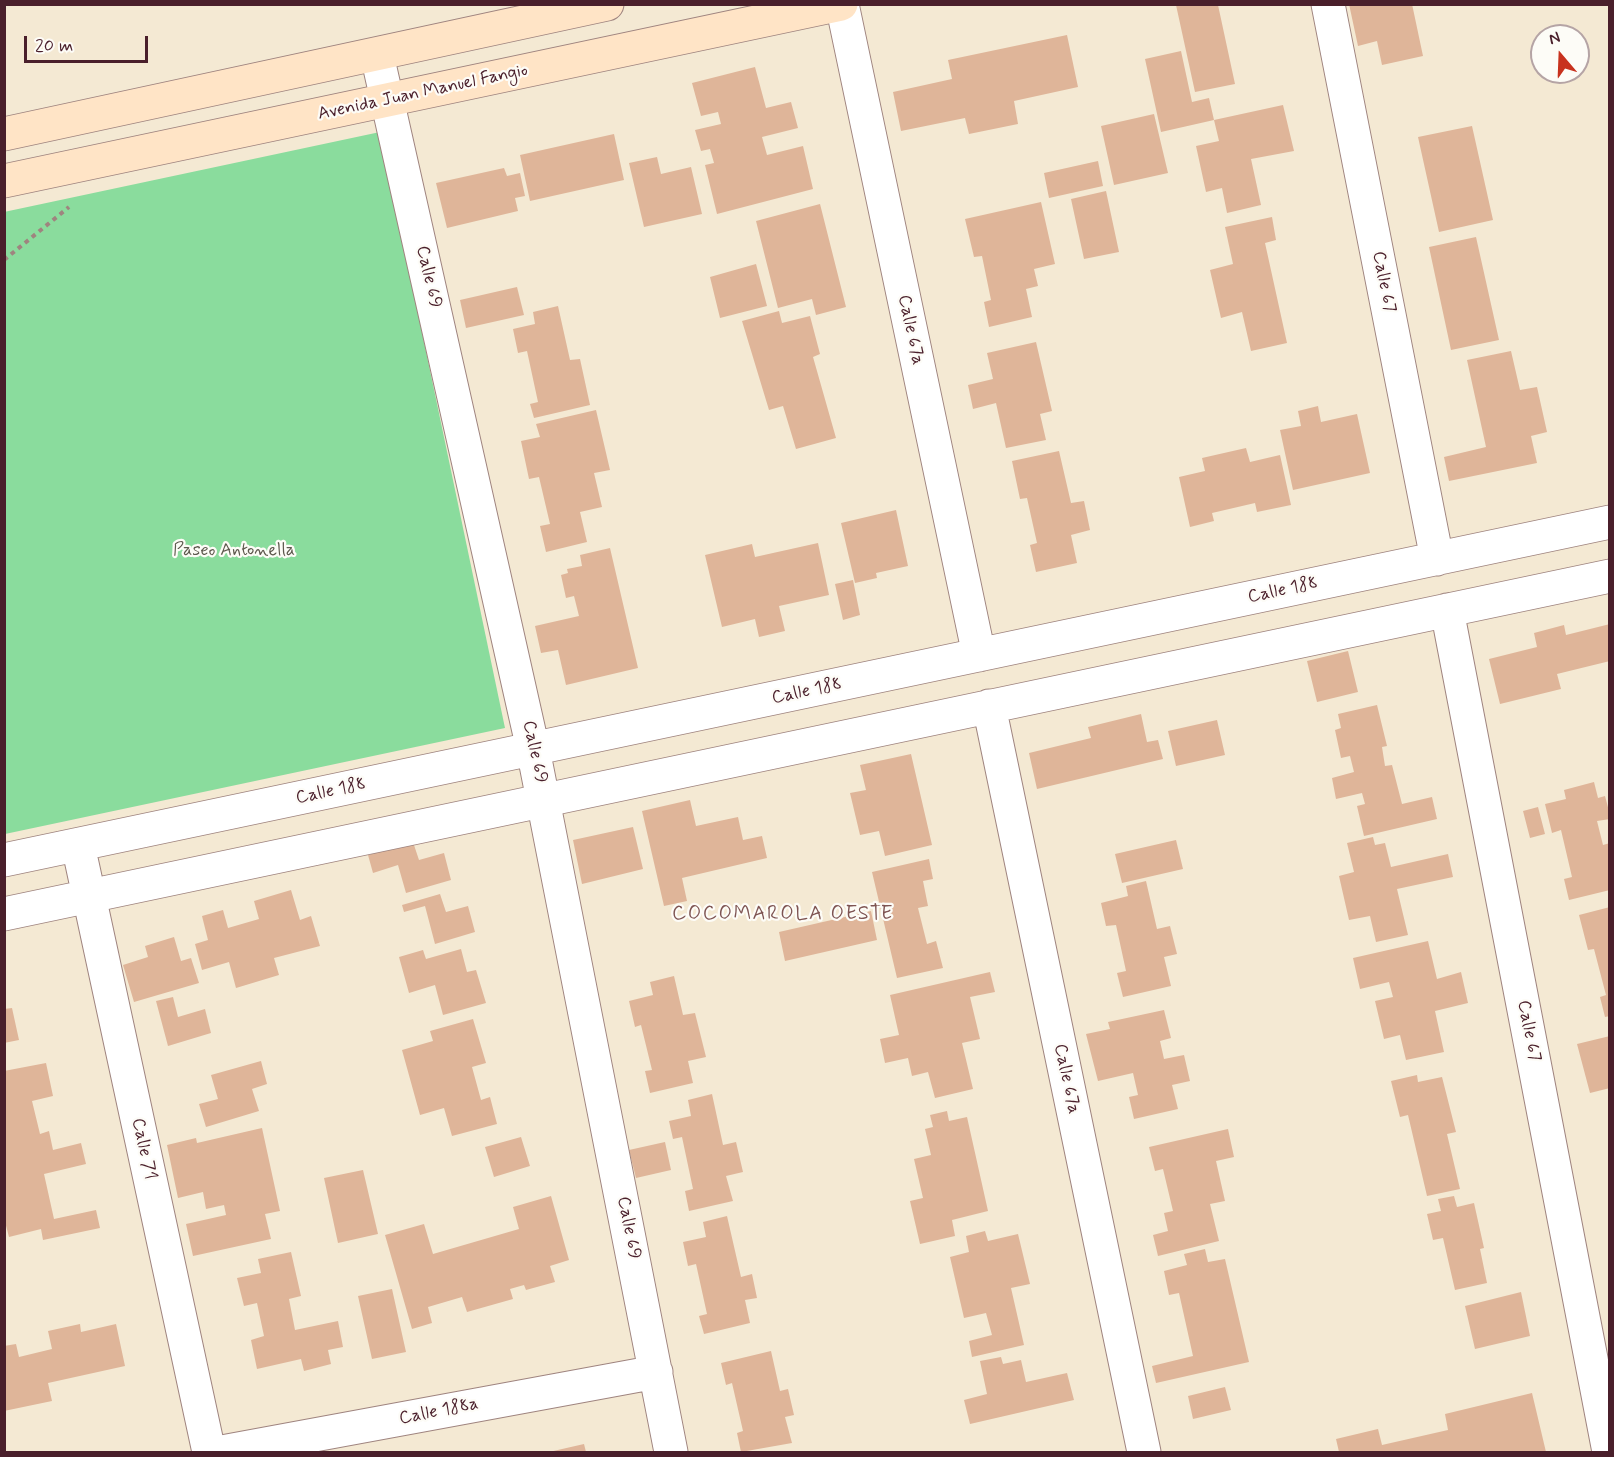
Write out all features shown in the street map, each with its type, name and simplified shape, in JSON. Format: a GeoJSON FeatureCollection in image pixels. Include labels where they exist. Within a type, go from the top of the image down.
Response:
{"type":"FeatureCollection","features":[{"type":"Feature","properties":{"kind":"main road"},"geometry":{"type":"LineString","coordinates":[[4,134],[607,4]]}},
{"type":"Feature","properties":{"kind":"main road","name":"Avenida Juan Manuel Fangio"},"geometry":{"type":"LineString","coordinates":[[4,181],[841,4]]}},
{"type":"Feature","properties":{"kind":"street","name":"Calle 67a"},"geometry":{"type":"LineString","coordinates":[[841,4],[979,655]]}},
{"type":"Feature","properties":{"kind":"street","name":"Calle 67"},"geometry":{"type":"LineString","coordinates":[[1329,4],[1437,559]]}},
{"type":"Feature","properties":{"kind":"street","name":"Calle 69"},"geometry":{"type":"LineString","coordinates":[[377,55],[544,801],[671,1452]]}},
{"type":"Feature","properties":{"kind":"street","name":"Calle 188"},"geometry":{"type":"LineString","coordinates":[[4,860],[1610,522]]}},
{"type":"Feature","properties":{"kind":"street"},"geometry":{"type":"LineString","coordinates":[[4,914],[1610,576]]}},
{"type":"Feature","properties":{"kind":"street","name":"Calle 67"},"geometry":{"type":"LineString","coordinates":[[1447,610],[1609,1452]]}},
{"type":"Feature","properties":{"kind":"street","name":"Calle 67a"},"geometry":{"type":"LineString","coordinates":[[989,706],[1144,1452]]}},
{"type":"Feature","properties":{"kind":"street","name":"Calle 71"},"geometry":{"type":"LineString","coordinates":[[78,845],[87,896],[209,1452]]}},
{"type":"Feature","properties":{"kind":"street","name":"Calle 188a"},"geometry":{"type":"LineString","coordinates":[[222,1452],[656,1372]]}},
{"type":"Feature","properties":{"kind":"green space","name":"Paseo Antonella"},"geometry":{"type":"Polygon","coordinates":[[[380,132],[505,728],[5,834],[4,212],[380,132]]]}},
{"type":"Feature","properties":{"kind":"building"},"geometry":{"type":"Polygon","coordinates":[[[1349,4],[1412,4],[1423,56],[1382,65],[1377,41],[1358,46],[1349,4]]]}},
{"type":"Feature","properties":{"kind":"building"},"geometry":{"type":"Polygon","coordinates":[[[1176,5],[1218,5],[1235,84],[1195,92],[1176,5]]]}},
{"type":"Feature","properties":{"kind":"building"},"geometry":{"type":"Polygon","coordinates":[[[1067,35],[1078,87],[1014,101],[1018,124],[969,134],[965,118],[901,131],[893,92],[952,79],[948,60],[1067,35]]]}},
{"type":"Feature","properties":{"kind":"building"},"geometry":{"type":"Polygon","coordinates":[[[1181,51],[1192,102],[1209,98],[1214,120],[1161,132],[1145,59],[1181,51]]]}},
{"type":"Feature","properties":{"kind":"building"},"geometry":{"type":"Polygon","coordinates":[[[755,67],[766,108],[791,102],[798,128],[762,137],[767,155],[803,146],[813,189],[717,214],[705,165],[714,163],[710,149],[701,151],[695,130],[721,124],[718,112],[701,116],[692,83],[755,67]]]}},
{"type":"Feature","properties":{"kind":"building"},"geometry":{"type":"Polygon","coordinates":[[[1283,105],[1294,151],[1251,159],[1261,205],[1227,213],[1222,188],[1206,192],[1196,146],[1219,141],[1214,120],[1283,105]]]}},
{"type":"Feature","properties":{"kind":"building"},"geometry":{"type":"Polygon","coordinates":[[[1154,114],[1168,173],[1114,185],[1101,126],[1154,114]]]}},
{"type":"Feature","properties":{"kind":"building"},"geometry":{"type":"Polygon","coordinates":[[[1472,126],[1493,220],[1439,232],[1418,137],[1472,126]]]}},
{"type":"Feature","properties":{"kind":"building"},"geometry":{"type":"Polygon","coordinates":[[[614,134],[624,180],[530,201],[520,155],[614,134]]]}},
{"type":"Feature","properties":{"kind":"building"},"geometry":{"type":"Polygon","coordinates":[[[657,157],[661,174],[691,167],[702,214],[644,227],[629,163],[657,157]]]}},
{"type":"Feature","properties":{"kind":"building"},"geometry":{"type":"Polygon","coordinates":[[[1098,161],[1103,186],[1049,198],[1044,173],[1098,161]]]}},
{"type":"Feature","properties":{"kind":"building"},"geometry":{"type":"Polygon","coordinates":[[[504,168],[507,176],[520,173],[525,196],[515,198],[518,211],[447,228],[436,183],[504,168]]]}},
{"type":"Feature","properties":{"kind":"building"},"geometry":{"type":"Polygon","coordinates":[[[1106,191],[1119,252],[1084,259],[1071,199],[1106,191]]]}},
{"type":"Feature","properties":{"kind":"building"},"geometry":{"type":"Polygon","coordinates":[[[1041,202],[1055,264],[1034,269],[1038,286],[1026,289],[1032,317],[989,327],[984,302],[991,300],[982,256],[974,257],[965,219],[1041,202]]]}},
{"type":"Feature","properties":{"kind":"building"},"geometry":{"type":"Polygon","coordinates":[[[820,204],[846,307],[816,315],[812,299],[778,308],[756,221],[820,204]]]}},
{"type":"Feature","properties":{"kind":"building"},"geometry":{"type":"Polygon","coordinates":[[[1272,217],[1276,240],[1265,243],[1287,343],[1251,351],[1242,312],[1221,318],[1210,270],[1233,264],[1225,227],[1272,217]]]}},
{"type":"Feature","properties":{"kind":"building"},"geometry":{"type":"Polygon","coordinates":[[[1476,237],[1499,340],[1451,350],[1429,247],[1476,237]]]}},
{"type":"Feature","properties":{"kind":"building"},"geometry":{"type":"Polygon","coordinates":[[[756,264],[767,306],[720,318],[710,277],[756,264]]]}},
{"type":"Feature","properties":{"kind":"building"},"geometry":{"type":"Polygon","coordinates":[[[517,287],[524,315],[466,328],[460,300],[517,287]]]}},
{"type":"Feature","properties":{"kind":"building"},"geometry":{"type":"Polygon","coordinates":[[[558,306],[570,360],[580,359],[590,405],[534,418],[530,404],[538,402],[527,351],[518,353],[513,329],[535,324],[533,312],[558,306]]]}},
{"type":"Feature","properties":{"kind":"building"},"geometry":{"type":"Polygon","coordinates":[[[779,311],[782,323],[810,316],[820,354],[813,357],[836,438],[796,449],[783,406],[769,410],[742,321],[779,311]]]}},
{"type":"Feature","properties":{"kind":"building"},"geometry":{"type":"Polygon","coordinates":[[[1036,342],[1052,411],[1040,414],[1046,440],[1006,448],[996,403],[973,409],[968,385],[993,379],[987,353],[1036,342]]]}},
{"type":"Feature","properties":{"kind":"building"},"geometry":{"type":"Polygon","coordinates":[[[1511,351],[1520,390],[1537,387],[1547,432],[1531,436],[1537,463],[1449,481],[1444,457],[1486,447],[1467,360],[1511,351]]]}},
{"type":"Feature","properties":{"kind":"building"},"geometry":{"type":"Polygon","coordinates":[[[1318,406],[1321,422],[1357,414],[1370,473],[1293,490],[1280,430],[1301,426],[1298,411],[1318,406]]]}},
{"type":"Feature","properties":{"kind":"building"},"geometry":{"type":"Polygon","coordinates":[[[596,410],[610,470],[594,473],[602,507],[580,512],[587,542],[546,552],[540,526],[550,524],[539,477],[529,479],[521,441],[540,437],[536,424],[596,410]]]}},
{"type":"Feature","properties":{"kind":"building"},"geometry":{"type":"Polygon","coordinates":[[[1246,448],[1250,462],[1280,455],[1291,505],[1257,512],[1255,503],[1212,513],[1214,521],[1190,527],[1179,477],[1205,471],[1202,458],[1246,448]]]}},
{"type":"Feature","properties":{"kind":"building"},"geometry":{"type":"Polygon","coordinates":[[[1059,451],[1071,503],[1084,501],[1090,530],[1071,535],[1077,563],[1036,572],[1030,545],[1037,543],[1027,498],[1020,499],[1012,461],[1059,451]]]}},
{"type":"Feature","properties":{"kind":"building"},"geometry":{"type":"Polygon","coordinates":[[[896,510],[908,566],[876,573],[877,578],[855,583],[841,523],[896,510]]]}},
{"type":"Feature","properties":{"kind":"building"},"geometry":{"type":"Polygon","coordinates":[[[818,543],[829,595],[779,606],[785,631],[759,637],[755,619],[722,627],[705,555],[752,544],[755,557],[818,543]]]}},
{"type":"Feature","properties":{"kind":"building"},"geometry":{"type":"Polygon","coordinates":[[[610,548],[638,668],[566,685],[558,650],[541,653],[535,626],[579,616],[574,596],[566,598],[561,575],[568,573],[567,569],[582,566],[580,555],[610,548]]]}},
{"type":"Feature","properties":{"kind":"building"},"geometry":{"type":"Polygon","coordinates":[[[853,580],[860,615],[843,620],[835,584],[853,580]]]}},
{"type":"Feature","properties":{"kind":"building"},"geometry":{"type":"Polygon","coordinates":[[[1610,624],[1610,661],[1557,674],[1561,689],[1500,704],[1489,659],[1537,647],[1534,633],[1564,625],[1566,635],[1610,624]]]}},
{"type":"Feature","properties":{"kind":"building"},"geometry":{"type":"Polygon","coordinates":[[[1348,651],[1358,692],[1317,702],[1307,661],[1348,651]]]}},
{"type":"Feature","properties":{"kind":"building"},"geometry":{"type":"Polygon","coordinates":[[[1377,705],[1387,746],[1382,747],[1385,766],[1392,765],[1402,804],[1432,797],[1437,819],[1364,836],[1357,806],[1365,804],[1362,793],[1336,799],[1332,778],[1354,772],[1350,756],[1341,758],[1335,730],[1341,728],[1338,714],[1377,705]]]}},
{"type":"Feature","properties":{"kind":"building"},"geometry":{"type":"Polygon","coordinates":[[[1141,714],[1147,742],[1158,740],[1163,759],[1037,789],[1029,753],[1091,738],[1088,727],[1141,714]]]}},
{"type":"Feature","properties":{"kind":"building"},"geometry":{"type":"Polygon","coordinates":[[[1217,720],[1225,755],[1176,766],[1168,731],[1217,720]]]}},
{"type":"Feature","properties":{"kind":"building"},"geometry":{"type":"Polygon","coordinates":[[[911,754],[932,845],[885,856],[879,831],[860,835],[850,793],[866,790],[860,765],[911,754]]]}},
{"type":"Feature","properties":{"kind":"building"},"geometry":{"type":"Polygon","coordinates":[[[1594,782],[1598,798],[1605,796],[1610,815],[1610,819],[1597,821],[1603,845],[1610,843],[1610,890],[1569,900],[1564,879],[1572,877],[1561,830],[1552,833],[1545,804],[1566,799],[1564,790],[1594,782]]]}},
{"type":"Feature","properties":{"kind":"building"},"geometry":{"type":"Polygon","coordinates":[[[690,800],[696,826],[738,817],[743,840],[762,836],[767,858],[682,878],[687,901],[664,906],[642,811],[690,800]]]}},
{"type":"Feature","properties":{"kind":"building"},"geometry":{"type":"Polygon","coordinates":[[[1538,807],[1545,834],[1530,838],[1523,811],[1538,807]]]}},
{"type":"Feature","properties":{"kind":"building"},"geometry":{"type":"Polygon","coordinates":[[[633,827],[643,869],[582,884],[573,840],[633,827]]]}},
{"type":"Feature","properties":{"kind":"building"},"geometry":{"type":"Polygon","coordinates":[[[1373,837],[1375,845],[1385,843],[1391,867],[1448,854],[1453,877],[1397,889],[1408,935],[1376,942],[1370,916],[1349,920],[1339,876],[1354,872],[1347,843],[1373,837]]]}},
{"type":"Feature","properties":{"kind":"building"},"geometry":{"type":"Polygon","coordinates":[[[1176,840],[1183,869],[1122,883],[1115,854],[1176,840]]]}},
{"type":"Feature","properties":{"kind":"building"},"geometry":{"type":"Polygon","coordinates":[[[413,842],[419,860],[444,853],[451,880],[406,893],[398,865],[373,873],[368,855],[413,842]]]}},
{"type":"Feature","properties":{"kind":"building"},"geometry":{"type":"Polygon","coordinates":[[[929,859],[933,879],[923,881],[928,906],[918,908],[927,944],[936,941],[943,968],[897,978],[872,872],[929,859]]]}},
{"type":"Feature","properties":{"kind":"building"},"geometry":{"type":"Polygon","coordinates":[[[1146,881],[1157,929],[1170,926],[1177,954],[1164,957],[1171,986],[1123,997],[1117,973],[1126,971],[1116,925],[1106,926],[1101,903],[1128,896],[1126,886],[1146,881]]]}},
{"type":"Feature","properties":{"kind":"building"},"geometry":{"type":"Polygon","coordinates":[[[291,890],[300,920],[311,916],[320,946],[274,958],[279,975],[236,988],[229,962],[202,970],[195,944],[208,940],[202,916],[223,910],[228,928],[259,919],[254,901],[291,890]]]}},
{"type":"Feature","properties":{"kind":"building"},"geometry":{"type":"Polygon","coordinates":[[[440,894],[446,912],[468,906],[475,932],[435,944],[425,906],[404,912],[402,905],[440,894]]]}},
{"type":"Feature","properties":{"kind":"building"},"geometry":{"type":"Polygon","coordinates":[[[1610,907],[1610,1016],[1605,1017],[1600,997],[1606,995],[1594,949],[1588,950],[1579,915],[1610,907]]]}},
{"type":"Feature","properties":{"kind":"building"},"geometry":{"type":"Polygon","coordinates":[[[871,911],[877,940],[785,961],[779,932],[871,911]]]}},
{"type":"Feature","properties":{"kind":"building"},"geometry":{"type":"Polygon","coordinates":[[[174,937],[181,961],[191,958],[199,983],[134,1002],[123,965],[148,957],[145,946],[174,937]]]}},
{"type":"Feature","properties":{"kind":"building"},"geometry":{"type":"Polygon","coordinates":[[[1428,941],[1437,979],[1461,972],[1468,1003],[1435,1011],[1444,1052],[1406,1060],[1400,1035],[1384,1039],[1375,1001],[1393,997],[1389,982],[1360,989],[1353,958],[1428,941]]]}},
{"type":"Feature","properties":{"kind":"building"},"geometry":{"type":"Polygon","coordinates":[[[461,949],[467,972],[476,970],[486,1003],[443,1015],[435,985],[409,993],[399,957],[423,950],[426,959],[461,949]]]}},
{"type":"Feature","properties":{"kind":"building"},"geometry":{"type":"Polygon","coordinates":[[[990,972],[995,992],[970,997],[980,1039],[962,1043],[973,1089],[935,1098],[928,1072],[912,1076],[908,1058],[885,1063],[880,1039],[899,1035],[890,995],[990,972]]]}},
{"type":"Feature","properties":{"kind":"building"},"geometry":{"type":"Polygon","coordinates":[[[674,976],[683,1015],[695,1013],[706,1057],[688,1061],[693,1083],[650,1093],[645,1071],[652,1070],[641,1025],[635,1027],[629,1001],[653,995],[650,982],[674,976]]]}},
{"type":"Feature","properties":{"kind":"building"},"geometry":{"type":"Polygon","coordinates":[[[173,997],[178,1017],[205,1009],[211,1033],[168,1046],[156,1001],[173,997]]]}},
{"type":"Feature","properties":{"kind":"building"},"geometry":{"type":"Polygon","coordinates":[[[12,1008],[19,1040],[4,1043],[4,1009],[12,1008]]]}},
{"type":"Feature","properties":{"kind":"building"},"geometry":{"type":"Polygon","coordinates":[[[1164,1010],[1171,1038],[1160,1041],[1164,1059],[1184,1055],[1190,1081],[1172,1085],[1178,1109],[1134,1119],[1129,1097],[1138,1095],[1133,1073],[1098,1081],[1086,1034],[1110,1029],[1108,1022],[1164,1010]]]}},
{"type":"Feature","properties":{"kind":"building"},"geometry":{"type":"Polygon","coordinates":[[[473,1019],[486,1063],[472,1067],[481,1100],[490,1097],[497,1124],[452,1136],[444,1108],[420,1115],[402,1050],[433,1041],[430,1031],[473,1019]]]}},
{"type":"Feature","properties":{"kind":"building"},"geometry":{"type":"Polygon","coordinates":[[[1610,1036],[1610,1088],[1590,1093],[1577,1044],[1610,1036]]]}},
{"type":"Feature","properties":{"kind":"building"},"geometry":{"type":"Polygon","coordinates":[[[261,1061],[267,1084],[252,1089],[259,1111],[206,1127],[199,1104],[218,1099],[211,1075],[261,1061]]]}},
{"type":"Feature","properties":{"kind":"building"},"geometry":{"type":"Polygon","coordinates":[[[46,1063],[53,1096],[32,1101],[40,1134],[49,1131],[53,1150],[81,1143],[86,1164],[44,1174],[54,1219],[96,1210],[100,1228],[43,1240],[41,1229],[9,1237],[4,1218],[4,1071],[46,1063]]]}},
{"type":"Feature","properties":{"kind":"building"},"geometry":{"type":"Polygon","coordinates":[[[1417,1075],[1418,1082],[1442,1077],[1456,1132],[1447,1134],[1460,1189],[1427,1196],[1408,1115],[1400,1117],[1391,1081],[1417,1075]]]}},
{"type":"Feature","properties":{"kind":"building"},"geometry":{"type":"Polygon","coordinates":[[[712,1094],[723,1145],[736,1142],[743,1172],[726,1176],[733,1201],[689,1211],[685,1191],[693,1189],[682,1137],[673,1139],[669,1121],[691,1116],[688,1100],[712,1094]]]}},
{"type":"Feature","properties":{"kind":"building"},"geometry":{"type":"Polygon","coordinates":[[[947,1111],[949,1121],[967,1117],[988,1211],[952,1220],[955,1236],[920,1244],[910,1201],[923,1198],[914,1159],[931,1155],[925,1129],[933,1127],[930,1115],[947,1111]]]}},
{"type":"Feature","properties":{"kind":"building"},"geometry":{"type":"Polygon","coordinates":[[[262,1128],[280,1211],[265,1214],[271,1239],[193,1256],[186,1224],[226,1215],[224,1205],[206,1209],[203,1192],[178,1198],[167,1145],[196,1138],[197,1143],[262,1128]]]}},
{"type":"Feature","properties":{"kind":"building"},"geometry":{"type":"Polygon","coordinates":[[[1228,1129],[1234,1157],[1216,1161],[1225,1201],[1210,1204],[1219,1241],[1158,1256],[1153,1235],[1168,1231],[1164,1213],[1173,1211],[1163,1169],[1155,1171],[1149,1147],[1228,1129]]]}},
{"type":"Feature","properties":{"kind":"building"},"geometry":{"type":"Polygon","coordinates":[[[521,1137],[530,1166],[494,1177],[485,1147],[521,1137]]]}},
{"type":"Feature","properties":{"kind":"building"},"geometry":{"type":"Polygon","coordinates":[[[665,1142],[671,1170],[636,1178],[629,1150],[665,1142]]]}},
{"type":"Feature","properties":{"kind":"building"},"geometry":{"type":"Polygon","coordinates":[[[363,1170],[378,1234],[338,1243],[324,1178],[363,1170]]]}},
{"type":"Feature","properties":{"kind":"building"},"geometry":{"type":"Polygon","coordinates":[[[551,1196],[569,1260],[550,1266],[555,1282],[526,1290],[524,1285],[510,1289],[513,1299],[467,1312],[462,1297],[428,1307],[432,1323],[412,1329],[385,1235],[424,1224],[433,1254],[519,1229],[513,1207],[551,1196]]]}},
{"type":"Feature","properties":{"kind":"building"},"geometry":{"type":"Polygon","coordinates":[[[1454,1196],[1457,1207],[1474,1203],[1484,1248],[1480,1249],[1487,1283],[1455,1290],[1443,1238],[1433,1240],[1427,1214],[1441,1211],[1438,1199],[1454,1196]]]}},
{"type":"Feature","properties":{"kind":"building"},"geometry":{"type":"Polygon","coordinates":[[[727,1216],[741,1277],[752,1274],[757,1298],[745,1300],[750,1323],[704,1334],[699,1316],[707,1314],[696,1264],[688,1266],[683,1242],[706,1237],[703,1222],[727,1216]]]}},
{"type":"Feature","properties":{"kind":"building"},"geometry":{"type":"Polygon","coordinates":[[[985,1231],[988,1241],[1018,1234],[1030,1284],[1011,1288],[1024,1345],[972,1357],[969,1341],[992,1335],[986,1313],[964,1318],[950,1257],[969,1252],[966,1236],[985,1231]]]}},
{"type":"Feature","properties":{"kind":"building"},"geometry":{"type":"Polygon","coordinates":[[[1205,1249],[1208,1262],[1225,1259],[1249,1362],[1156,1383],[1152,1366],[1193,1356],[1179,1293],[1169,1295],[1164,1271],[1187,1265],[1184,1254],[1205,1249]]]}},
{"type":"Feature","properties":{"kind":"building"},"geometry":{"type":"Polygon","coordinates":[[[291,1252],[301,1296],[289,1299],[295,1330],[338,1321],[343,1347],[328,1350],[331,1364],[304,1371],[301,1359],[257,1369],[251,1340],[264,1336],[257,1303],[244,1306],[237,1278],[261,1273],[258,1259],[291,1252]]]}},
{"type":"Feature","properties":{"kind":"building"},"geometry":{"type":"Polygon","coordinates":[[[392,1289],[406,1352],[372,1359],[358,1296],[392,1289]]]}},
{"type":"Feature","properties":{"kind":"building"},"geometry":{"type":"Polygon","coordinates":[[[1521,1292],[1530,1336],[1475,1349],[1465,1306],[1521,1292]]]}},
{"type":"Feature","properties":{"kind":"building"},"geometry":{"type":"Polygon","coordinates":[[[80,1324],[81,1332],[116,1324],[125,1366],[48,1383],[52,1401],[4,1411],[4,1346],[16,1344],[19,1357],[52,1349],[48,1331],[80,1324]]]}},
{"type":"Feature","properties":{"kind":"building"},"geometry":{"type":"Polygon","coordinates":[[[771,1351],[780,1391],[788,1389],[794,1415],[785,1417],[792,1443],[741,1452],[737,1433],[743,1431],[732,1383],[726,1385],[721,1363],[771,1351]]]}},
{"type":"Feature","properties":{"kind":"building"},"geometry":{"type":"Polygon","coordinates":[[[1001,1357],[1003,1364],[1021,1360],[1026,1382],[1067,1373],[1074,1400],[970,1424],[964,1400],[987,1394],[980,1361],[1001,1357]]]}},
{"type":"Feature","properties":{"kind":"building"},"geometry":{"type":"Polygon","coordinates":[[[1225,1387],[1231,1410],[1193,1419],[1188,1396],[1225,1387]]]}},
{"type":"Feature","properties":{"kind":"building"},"geometry":{"type":"Polygon","coordinates":[[[1532,1393],[1546,1452],[1339,1452],[1336,1439],[1378,1429],[1382,1445],[1448,1430],[1445,1414],[1532,1393]]]}},
{"type":"Feature","properties":{"kind":"building"},"geometry":{"type":"Polygon","coordinates":[[[584,1444],[586,1452],[549,1452],[584,1444]]]}},
{"type":"Feature","properties":{"kind":"district","name":"COCOMAROLA OESTE"},"geometry":{"type":"Point","coordinates":[783,915]}}]}
